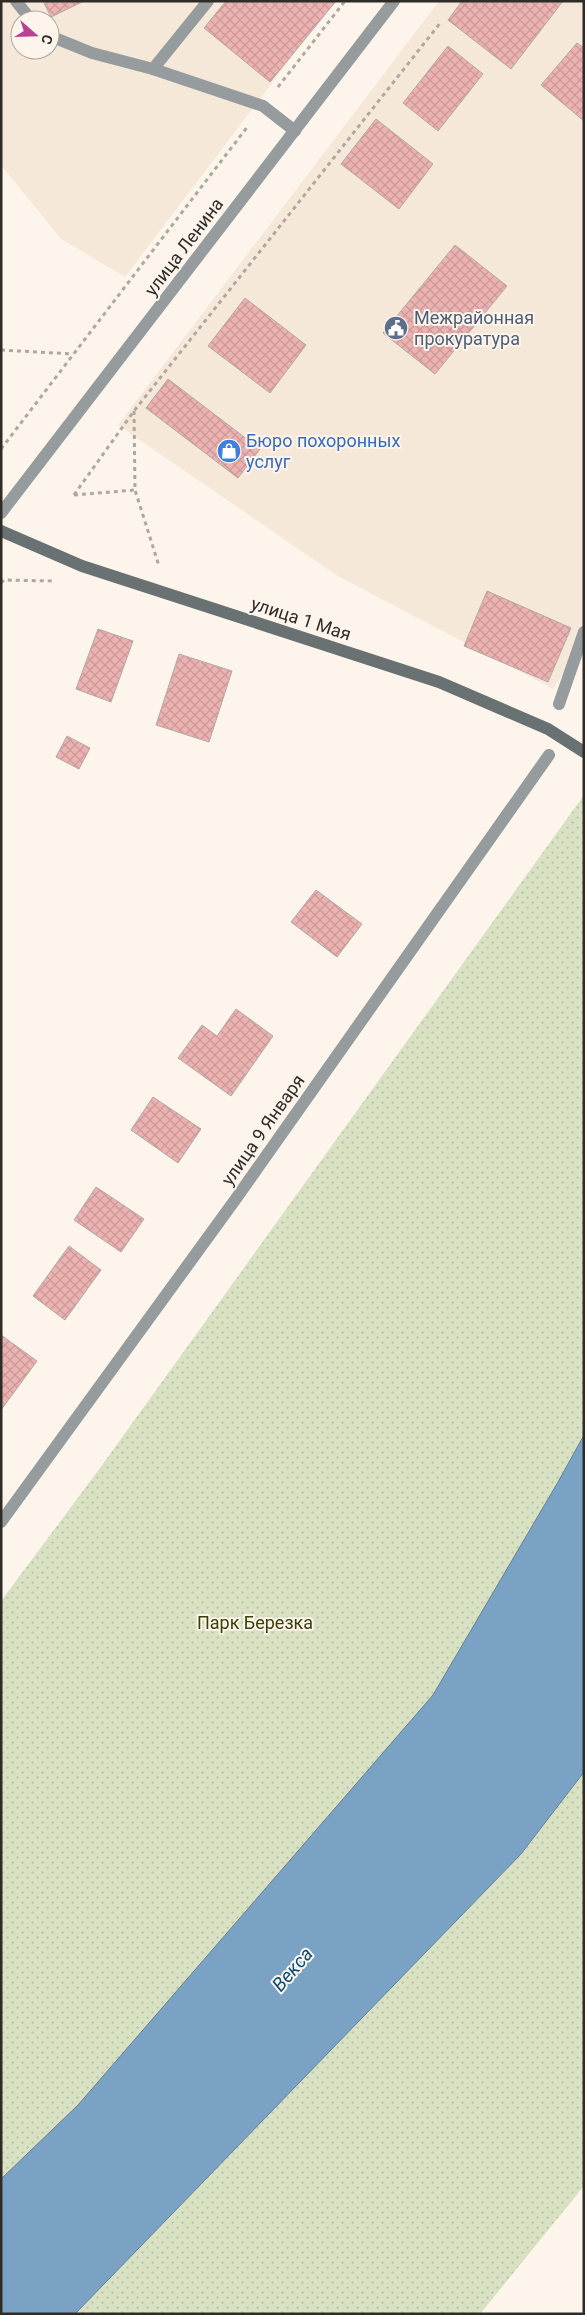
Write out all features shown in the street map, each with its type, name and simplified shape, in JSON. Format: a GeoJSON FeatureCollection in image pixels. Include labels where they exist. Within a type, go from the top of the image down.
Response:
{"type":"FeatureCollection","features":[{"type":"Feature","properties":{"kind":"main road","name":"улица 1 Мая"},"geometry":{"type":"LineString","coordinates":[[1,531],[82,566],[439,682],[548,729],[584,752]]}},
{"type":"Feature","properties":{"kind":"street"},"geometry":{"type":"LineString","coordinates":[[153,69],[208,1]]}},
{"type":"Feature","properties":{"kind":"street","name":"улица Ленина"},"geometry":{"type":"LineString","coordinates":[[1,514],[394,1]]}},
{"type":"Feature","properties":{"kind":"street"},"geometry":{"type":"LineString","coordinates":[[60,40],[92,54],[153,69],[262,106],[295,131]]}},
{"type":"Feature","properties":{"kind":"street"},"geometry":{"type":"LineString","coordinates":[[559,704],[584,632]]}},
{"type":"Feature","properties":{"kind":"street","name":"улица 9 Января"},"geometry":{"type":"LineString","coordinates":[[1,1522],[235,1200],[549,755]]}},
{"type":"Feature","properties":{"kind":"path"},"geometry":{"type":"LineString","coordinates":[[1,449],[262,106],[345,1]]}},
{"type":"Feature","properties":{"kind":"path"},"geometry":{"type":"LineString","coordinates":[[135,490],[74,495],[134,411],[441,22]]}},
{"type":"Feature","properties":{"kind":"path"},"geometry":{"type":"LineString","coordinates":[[1,350],[74,354]]}},
{"type":"Feature","properties":{"kind":"path"},"geometry":{"type":"LineString","coordinates":[[134,411],[135,490],[159,566],[168,569]]}},
{"type":"Feature","properties":{"kind":"shaded area"},"geometry":{"type":"Polygon","coordinates":[[[1,1],[334,1],[125,277],[61,239],[1,165],[1,1]]]}},
{"type":"Feature","properties":{"kind":"shaded area"},"geometry":{"type":"Polygon","coordinates":[[[439,1],[584,1],[584,643],[553,689],[336,575],[118,425],[439,1]]]}},
{"type":"Feature","properties":{"kind":"green space","name":"Парк Березка"},"geometry":{"type":"Polygon","coordinates":[[[584,795],[584,1435],[433,1695],[78,2105],[1,2179],[1,1601],[100,1468],[584,795]]]}},
{"type":"Feature","properties":{"kind":"green space"},"geometry":{"type":"Polygon","coordinates":[[[584,1772],[584,2186],[480,2314],[75,2314],[521,1854],[584,1772]]]}},
{"type":"Feature","properties":{"kind":"water","name":"Векса"},"geometry":{"type":"Polygon","coordinates":[[[584,1435],[584,1772],[521,1854],[75,2314],[1,2314],[1,2179],[78,2105],[433,1695],[584,1435]]]}},
{"type":"Feature","properties":{"kind":"building"},"geometry":{"type":"Polygon","coordinates":[[[43,1],[84,1],[60,13],[60,10],[48,10],[43,1]]]}},
{"type":"Feature","properties":{"kind":"building"},"geometry":{"type":"Polygon","coordinates":[[[226,1],[336,1],[270,82],[204,28],[226,1]]]}},
{"type":"Feature","properties":{"kind":"building"},"geometry":{"type":"Polygon","coordinates":[[[462,1],[563,1],[511,69],[448,20],[462,1]]]}},
{"type":"Feature","properties":{"kind":"building"},"geometry":{"type":"Polygon","coordinates":[[[577,43],[584,48],[584,121],[541,85],[577,43]]]}},
{"type":"Feature","properties":{"kind":"building"},"geometry":{"type":"Polygon","coordinates":[[[448,46],[483,74],[438,131],[403,103],[448,46]]]}},
{"type":"Feature","properties":{"kind":"building"},"geometry":{"type":"Polygon","coordinates":[[[376,119],[433,164],[399,209],[341,164],[376,119]]]}},
{"type":"Feature","properties":{"kind":"building"},"geometry":{"type":"Polygon","coordinates":[[[455,245],[507,286],[435,374],[383,333],[455,245]]]}},
{"type":"Feature","properties":{"kind":"building"},"geometry":{"type":"Polygon","coordinates":[[[245,298],[306,345],[270,393],[208,346],[245,298]]]}},
{"type":"Feature","properties":{"kind":"building"},"geometry":{"type":"Polygon","coordinates":[[[168,379],[260,449],[238,478],[146,408],[168,379]]]}},
{"type":"Feature","properties":{"kind":"building"},"geometry":{"type":"Polygon","coordinates":[[[487,591],[571,628],[548,682],[464,646],[487,591]]]}},
{"type":"Feature","properties":{"kind":"building"},"geometry":{"type":"Polygon","coordinates":[[[98,629],[133,641],[111,702],[76,689],[98,629]]]}},
{"type":"Feature","properties":{"kind":"building"},"geometry":{"type":"Polygon","coordinates":[[[179,654],[232,671],[209,742],[156,725],[179,654]]]}},
{"type":"Feature","properties":{"kind":"building"},"geometry":{"type":"Polygon","coordinates":[[[67,736],[90,748],[79,769],[56,757],[67,736]]]}},
{"type":"Feature","properties":{"kind":"building"},"geometry":{"type":"Polygon","coordinates":[[[316,890],[362,924],[337,957],[291,922],[316,890]]]}},
{"type":"Feature","properties":{"kind":"building"},"geometry":{"type":"Polygon","coordinates":[[[236,1009],[273,1036],[231,1096],[178,1058],[202,1025],[217,1036],[236,1009]]]}},
{"type":"Feature","properties":{"kind":"building"},"geometry":{"type":"Polygon","coordinates":[[[153,1097],[201,1129],[178,1163],[131,1130],[153,1097]]]}},
{"type":"Feature","properties":{"kind":"building"},"geometry":{"type":"Polygon","coordinates":[[[96,1187],[144,1219],[121,1252],[74,1220],[96,1187]]]}},
{"type":"Feature","properties":{"kind":"building"},"geometry":{"type":"Polygon","coordinates":[[[69,1246],[101,1270],[65,1320],[33,1296],[69,1246]]]}},
{"type":"Feature","properties":{"kind":"building"},"geometry":{"type":"Polygon","coordinates":[[[1,1335],[37,1361],[1,1410],[1,1335]]]}},
{"type":"Feature","properties":{"kind":"place","name":"Межрайонная прокуратура"},"geometry":{"type":"Point","coordinates":[396,328]}},
{"type":"Feature","properties":{"kind":"place","name":"Бюро похоронных услуг"},"geometry":{"type":"Point","coordinates":[229,451]}}]}
